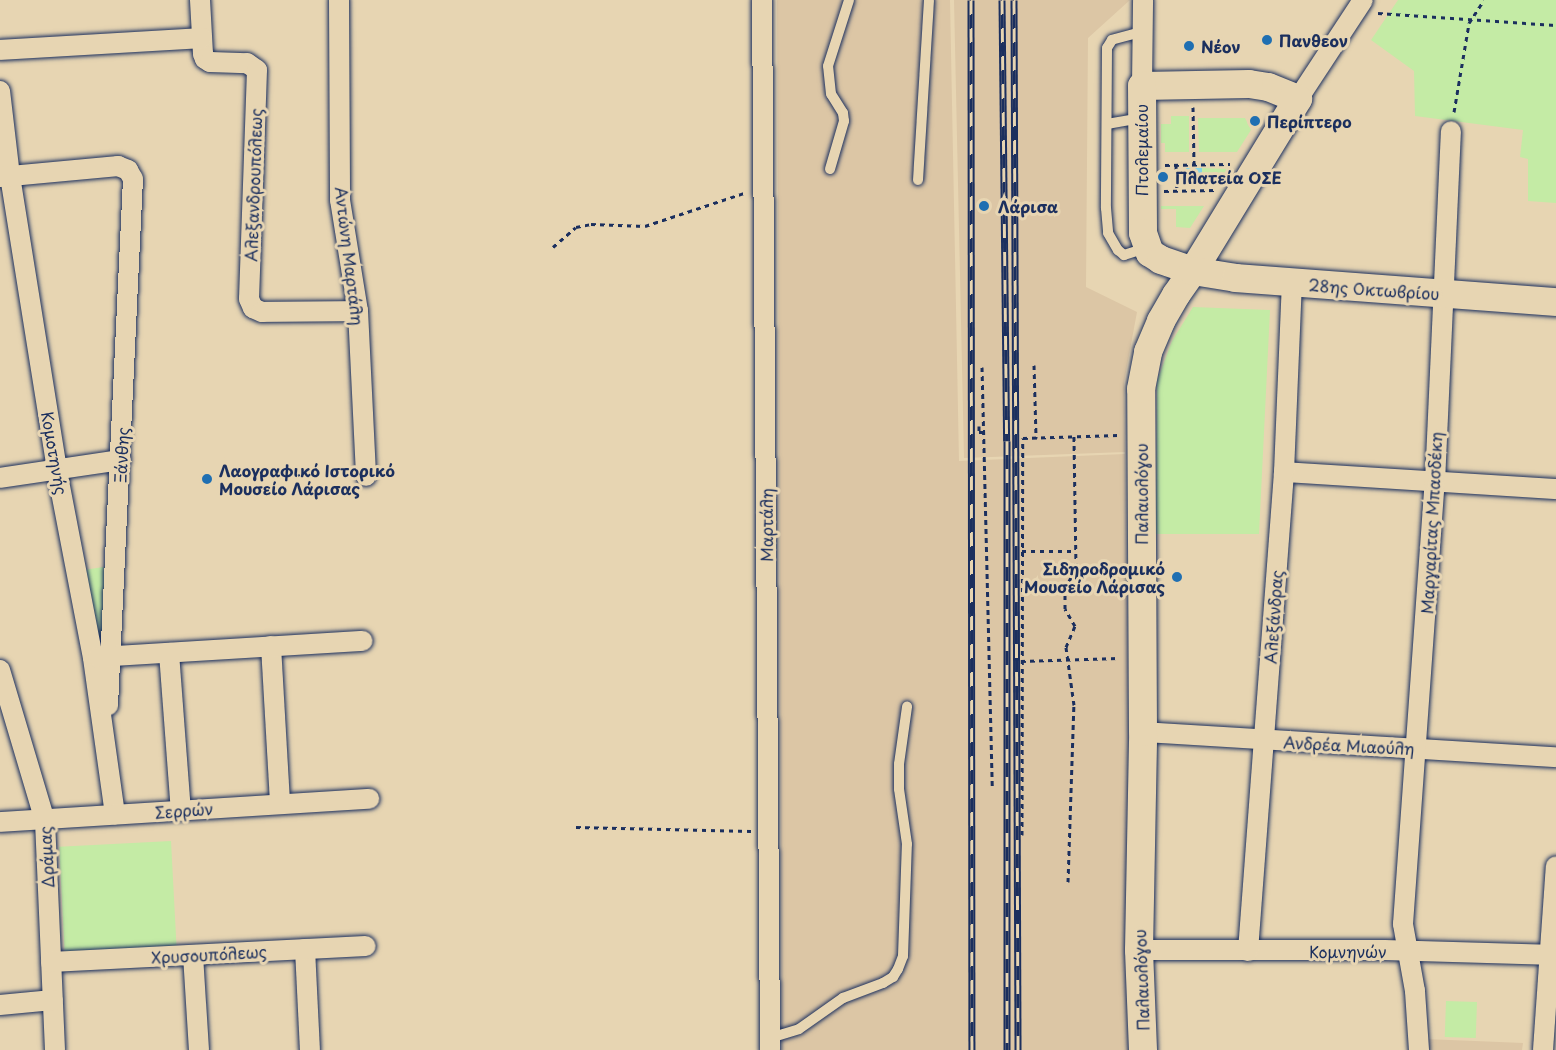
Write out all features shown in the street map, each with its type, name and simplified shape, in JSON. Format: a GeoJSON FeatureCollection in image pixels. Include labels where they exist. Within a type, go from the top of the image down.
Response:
{"type":"FeatureCollection","features":[{"type":"Feature","properties":{"kind":"street","name":"Αλεξανδρουπόλεως"},"geometry":{"type":"LineString","coordinates":[[200,0],[203,54],[210,62],[247,63],[257,70],[249,298],[253,308],[262,312],[358,311]]}},
{"type":"Feature","properties":{"kind":"street","name":"Αντώνη Μαρτάλη"},"geometry":{"type":"LineString","coordinates":[[339,0],[340,200],[358,311],[366,477]]}},
{"type":"Feature","properties":{"kind":"street","name":"Μαρτάλη"},"geometry":{"type":"LineString","coordinates":[[762,0],[770,1044]]}},
{"type":"Feature","properties":{"kind":"street","name":"Πτολεμαίου"},"geometry":{"type":"LineString","coordinates":[[1143,0],[1140,118],[1141,211],[1147,248]]}},
{"type":"Feature","properties":{"kind":"street","name":"Παλαιολόγου"},"geometry":{"type":"LineString","coordinates":[[1143,1050],[1139,950],[1143,732],[1141,389],[1148,352],[1161,321],[1356,4]]}},
{"type":"Feature","properties":{"kind":"street"},"geometry":{"type":"LineString","coordinates":[[0,50],[202,38]]}},
{"type":"Feature","properties":{"kind":"street"},"geometry":{"type":"LineString","coordinates":[[1142,86],[1258,85],[1298,99]]}},
{"type":"Feature","properties":{"kind":"street","name":"Κομοτηνής"},"geometry":{"type":"LineString","coordinates":[[0,91],[5,176],[57,471],[102,656],[106,741],[115,814]]}},
{"type":"Feature","properties":{"kind":"street","name":"Μαργαρίτας Μπασδέκη"},"geometry":{"type":"LineString","coordinates":[[1419,1050],[1415,991],[1407,951],[1403,913],[1417,749],[1435,482],[1451,131]]}},
{"type":"Feature","properties":{"kind":"street","name":"Ξάνθης"},"geometry":{"type":"LineString","coordinates":[[5,176],[118,166],[128,170],[133,179],[121,460],[102,656]]}},
{"type":"Feature","properties":{"kind":"street"},"geometry":{"type":"LineString","coordinates":[[1147,248],[1161,260],[1193,271]]}},
{"type":"Feature","properties":{"kind":"street","name":"28ης Οκτωβρίου"},"geometry":{"type":"LineString","coordinates":[[1193,271],[1292,283],[1556,302]]}},
{"type":"Feature","properties":{"kind":"street","name":"Αλεξάνδρας"},"geometry":{"type":"LineString","coordinates":[[1248,951],[1284,472],[1292,283]]}},
{"type":"Feature","properties":{"kind":"street"},"geometry":{"type":"LineString","coordinates":[[0,478],[121,460]]}},
{"type":"Feature","properties":{"kind":"street"},"geometry":{"type":"LineString","coordinates":[[1284,472],[1556,489]]}},
{"type":"Feature","properties":{"kind":"street"},"geometry":{"type":"LineString","coordinates":[[102,656],[363,641]]}},
{"type":"Feature","properties":{"kind":"street"},"geometry":{"type":"LineString","coordinates":[[271,646],[280,804]]}},
{"type":"Feature","properties":{"kind":"street"},"geometry":{"type":"LineString","coordinates":[[169,653],[181,811]]}},
{"type":"Feature","properties":{"kind":"street","name":"Δράμας"},"geometry":{"type":"LineString","coordinates":[[0,670],[45,821],[56,1050]]}},
{"type":"Feature","properties":{"kind":"street","name":"Ανδρέα Μιαούλη"},"geometry":{"type":"LineString","coordinates":[[1143,732],[1556,757]]}},
{"type":"Feature","properties":{"kind":"street","name":"Σερρών"},"geometry":{"type":"LineString","coordinates":[[0,822],[45,821],[115,814],[369,799]]}},
{"type":"Feature","properties":{"kind":"street"},"geometry":{"type":"LineString","coordinates":[[1543,1050],[1553,954],[1556,866]]}},
{"type":"Feature","properties":{"kind":"street","name":"Χρυσουπόλεως"},"geometry":{"type":"LineString","coordinates":[[51,963],[366,946]]}},
{"type":"Feature","properties":{"kind":"street"},"geometry":{"type":"LineString","coordinates":[[305,950],[310,1050]]}},
{"type":"Feature","properties":{"kind":"street","name":"Κομνηνών"},"geometry":{"type":"LineString","coordinates":[[1139,950],[1553,954]]}},
{"type":"Feature","properties":{"kind":"street"},"geometry":{"type":"LineString","coordinates":[[193,955],[199,1050]]}},
{"type":"Feature","properties":{"kind":"street"},"geometry":{"type":"LineString","coordinates":[[0,1005],[53,1000]]}},
{"type":"Feature","properties":{"kind":"lane"},"geometry":{"type":"LineString","coordinates":[[830,169],[843,121],[843,113],[831,94],[828,66],[849,0]]}},
{"type":"Feature","properties":{"kind":"lane"},"geometry":{"type":"LineString","coordinates":[[918,180],[929,0]]}},
{"type":"Feature","properties":{"kind":"lane"},"geometry":{"type":"LineString","coordinates":[[1142,32],[1112,40],[1107,48],[1106,208],[1108,233],[1115,246],[1124,255],[1147,248]]}},
{"type":"Feature","properties":{"kind":"lane"},"geometry":{"type":"LineString","coordinates":[[1107,124],[1140,118]]}},
{"type":"Feature","properties":{"kind":"lane"},"geometry":{"type":"LineString","coordinates":[[770,1044],[799,1029],[843,998],[883,983],[898,969],[903,956],[907,844],[899,789],[899,764],[908,707]]}},
{"type":"Feature","properties":{"kind":"path"},"geometry":{"type":"LineString","coordinates":[[1451,131],[1471,20],[1484,0]]}},
{"type":"Feature","properties":{"kind":"path"},"geometry":{"type":"LineString","coordinates":[[1356,4],[1471,20],[1556,25]]}},
{"type":"Feature","properties":{"kind":"path"},"geometry":{"type":"LineString","coordinates":[[1193,102],[1194,165]]}},
{"type":"Feature","properties":{"kind":"path"},"geometry":{"type":"LineString","coordinates":[[1155,165],[1238,164]]}},
{"type":"Feature","properties":{"kind":"path"},"geometry":{"type":"LineString","coordinates":[[1176,165],[1177,190]]}},
{"type":"Feature","properties":{"kind":"path"},"geometry":{"type":"LineString","coordinates":[[553,247],[576,227],[591,224],[645,226],[738,194],[763,189]]}},
{"type":"Feature","properties":{"kind":"path"},"geometry":{"type":"LineString","coordinates":[[1156,191],[1222,190]]}},
{"type":"Feature","properties":{"kind":"path"},"geometry":{"type":"LineString","coordinates":[[1034,365],[1036,438]]}},
{"type":"Feature","properties":{"kind":"path"},"geometry":{"type":"LineString","coordinates":[[982,367],[992,789]]}},
{"type":"Feature","properties":{"kind":"path"},"geometry":{"type":"LineString","coordinates":[[979,426],[979,432],[984,432],[984,439]]}},
{"type":"Feature","properties":{"kind":"path"},"geometry":{"type":"LineString","coordinates":[[1022,835],[1023,438],[1141,434]]}},
{"type":"Feature","properties":{"kind":"path"},"geometry":{"type":"LineString","coordinates":[[1068,882],[1074,705],[1068,641],[1075,626],[1065,609],[1065,589],[1076,567],[1074,436]]}},
{"type":"Feature","properties":{"kind":"path"},"geometry":{"type":"LineString","coordinates":[[1023,551],[1076,551]]}},
{"type":"Feature","properties":{"kind":"path"},"geometry":{"type":"LineString","coordinates":[[1021,661],[1142,657]]}},
{"type":"Feature","properties":{"kind":"path"},"geometry":{"type":"LineString","coordinates":[[576,827],[768,832]]}},
{"type":"Feature","properties":{"kind":"shaded area"},"geometry":{"type":"Polygon","coordinates":[[[777,0],[950,0],[959,461],[1125,454],[1133,1050],[782,1050],[777,0]]]}},
{"type":"Feature","properties":{"kind":"shaded area"},"geometry":{"type":"Polygon","coordinates":[[[954,0],[1130,0],[1088,38],[1086,287],[1137,312],[1124,382],[1125,452],[964,458],[954,0]]]}},
{"type":"Feature","properties":{"kind":"shaded area"},"geometry":{"type":"Polygon","coordinates":[[[1424,1039],[1523,1043],[1522,1050],[1425,1050],[1424,1039]]]}},
{"type":"Feature","properties":{"kind":"green space"},"geometry":{"type":"Polygon","coordinates":[[[1398,0],[1556,0],[1556,203],[1528,201],[1528,159],[1520,157],[1523,130],[1415,116],[1414,71],[1371,40],[1398,0]]]}},
{"type":"Feature","properties":{"kind":"green space"},"geometry":{"type":"Polygon","coordinates":[[[1171,116],[1189,116],[1189,152],[1165,152],[1165,143],[1161,143],[1161,124],[1171,124],[1171,116]]]}},
{"type":"Feature","properties":{"kind":"green space"},"geometry":{"type":"Polygon","coordinates":[[[1198,118],[1245,118],[1251,130],[1237,152],[1199,152],[1198,118]]]}},
{"type":"Feature","properties":{"kind":"green space"},"geometry":{"type":"Polygon","coordinates":[[[1202,168],[1227,169],[1216,186],[1202,186],[1202,168]]]}},
{"type":"Feature","properties":{"kind":"green space"},"geometry":{"type":"Polygon","coordinates":[[[1161,206],[1204,206],[1190,228],[1176,227],[1176,209],[1161,209],[1161,206]]]}},
{"type":"Feature","properties":{"kind":"green space"},"geometry":{"type":"Polygon","coordinates":[[[1193,307],[1270,310],[1259,534],[1156,534],[1157,381],[1172,341],[1193,307]]]}},
{"type":"Feature","properties":{"kind":"green space"},"geometry":{"type":"Polygon","coordinates":[[[103,567],[106,569],[102,645],[97,644],[84,570],[103,567]]]}},
{"type":"Feature","properties":{"kind":"green space"},"geometry":{"type":"Polygon","coordinates":[[[171,841],[177,952],[65,958],[59,847],[171,841]]]}},
{"type":"Feature","properties":{"kind":"green space"},"geometry":{"type":"Polygon","coordinates":[[[1446,1001],[1477,1002],[1476,1038],[1445,1037],[1446,1001]]]}},
{"type":"Feature","properties":{"kind":"water"},"geometry":{"type":"Polygon","coordinates":[[[1186,168],[1202,168],[1202,186],[1186,186],[1186,168]]]}},
{"type":"Feature","properties":{"kind":"railway"},"geometry":{"type":"LineString","coordinates":[[971,0],[972,1050]]}},
{"type":"Feature","properties":{"kind":"railway"},"geometry":{"type":"LineString","coordinates":[[1002,0],[1007,441],[1007,1050]]}},
{"type":"Feature","properties":{"kind":"railway"},"geometry":{"type":"LineString","coordinates":[[1014,0],[1018,1050]]}},
{"type":"Feature","properties":{"kind":"place","name":"Πανθεον"},"geometry":{"type":"Point","coordinates":[1267,40]}},
{"type":"Feature","properties":{"kind":"place","name":"Νέον"},"geometry":{"type":"Point","coordinates":[1189,46]}},
{"type":"Feature","properties":{"kind":"place","name":"Περίπτερο"},"geometry":{"type":"Point","coordinates":[1255,121]}},
{"type":"Feature","properties":{"kind":"place","name":"Πλατεία ΟΣΕ"},"geometry":{"type":"Point","coordinates":[1163,177]}},
{"type":"Feature","properties":{"kind":"place","name":"Λάρισα"},"geometry":{"type":"Point","coordinates":[984,206]}},
{"type":"Feature","properties":{"kind":"place","name":"Λαογραφικό Ιστορικό Μουσείο Λάρισας"},"geometry":{"type":"Point","coordinates":[207,479]}},
{"type":"Feature","properties":{"kind":"place","name":"Σιδηροδρομικό Μουσείο Λάρισας"},"geometry":{"type":"Point","coordinates":[1177,577]}}]}
